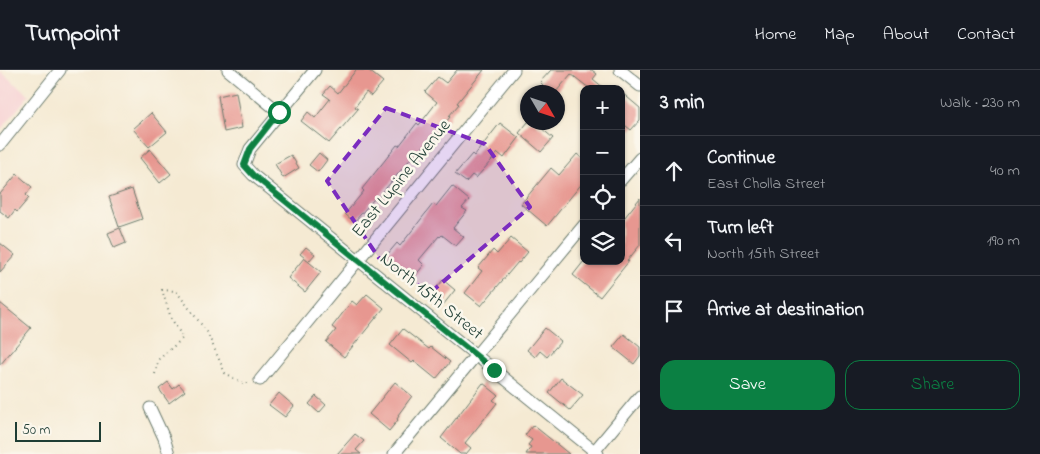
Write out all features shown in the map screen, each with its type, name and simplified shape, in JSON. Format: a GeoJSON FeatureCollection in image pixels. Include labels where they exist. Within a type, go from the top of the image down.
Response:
{"type":"FeatureCollection","features":[{"type":"Feature","properties":{"kind":"street"},"geometry":{"type":"LineString","coordinates":[[0,145],[60,70]]}},
{"type":"Feature","properties":{"kind":"street"},"geometry":{"type":"LineString","coordinates":[[228,70],[279,112],[315,70]]}},
{"type":"Feature","properties":{"kind":"street","name":"East Lupine Avenue"},"geometry":{"type":"LineString","coordinates":[[260,380],[514,70]]}},
{"type":"Feature","properties":{"kind":"street"},"geometry":{"type":"LineString","coordinates":[[620,70],[640,86]]}},
{"type":"Feature","properties":{"kind":"street","name":"North 15th Street"},"geometry":{"type":"LineString","coordinates":[[279,112],[250,149],[244,165],[253,175],[594,453]]}},
{"type":"Feature","properties":{"kind":"street"},"geometry":{"type":"LineString","coordinates":[[625,175],[640,158]]}},
{"type":"Feature","properties":{"kind":"street"},"geometry":{"type":"LineString","coordinates":[[394,454],[580,230]]}},
{"type":"Feature","properties":{"kind":"street"},"geometry":{"type":"LineString","coordinates":[[594,453],[640,396]]}},
{"type":"Feature","properties":{"kind":"street"},"geometry":{"type":"LineString","coordinates":[[150,408],[169,454]]}},
{"type":"Feature","properties":{"kind":"path"},"geometry":{"type":"LineString","coordinates":[[155,374],[159,359],[183,338],[171,318],[162,290],[176,290],[207,332],[225,373],[245,384],[260,380]]}},
{"type":"Feature","properties":{"kind":"highlighted area"},"geometry":{"type":"Polygon","coordinates":[[[386,108],[485,144],[530,207],[430,293],[379,258],[327,181],[386,108]]]}},
{"type":"Feature","properties":{"kind":"shaded area"},"geometry":{"type":"Polygon","coordinates":[[[0,71],[29,95],[0,131],[0,71]]]}},
{"type":"Feature","properties":{"kind":"building"},"geometry":{"type":"Polygon","coordinates":[[[356,70],[368,70],[383,82],[371,96],[366,92],[355,107],[358,109],[329,143],[301,121],[308,112],[315,118],[330,99],[323,94],[330,86],[338,93],[356,70]]]}},
{"type":"Feature","properties":{"kind":"building"},"geometry":{"type":"Polygon","coordinates":[[[457,70],[484,70],[457,103],[459,104],[436,135],[434,133],[376,200],[374,199],[354,222],[345,214],[364,191],[362,189],[397,145],[399,146],[417,123],[419,125],[437,102],[425,92],[438,77],[446,83],[457,70]]]}},
{"type":"Feature","properties":{"kind":"building"},"geometry":{"type":"Polygon","coordinates":[[[551,70],[592,70],[597,74],[593,79],[600,85],[585,85],[571,74],[562,85],[543,85],[540,82],[551,70]]]}},
{"type":"Feature","properties":{"kind":"building"},"geometry":{"type":"Polygon","coordinates":[[[236,92],[242,128],[224,132],[218,96],[236,92]]]}},
{"type":"Feature","properties":{"kind":"building"},"geometry":{"type":"Polygon","coordinates":[[[625,95],[640,108],[640,120],[631,130],[625,125],[625,95]]]}},
{"type":"Feature","properties":{"kind":"building"},"geometry":{"type":"Polygon","coordinates":[[[151,113],[167,132],[149,147],[133,129],[151,113]]]}},
{"type":"Feature","properties":{"kind":"building"},"geometry":{"type":"Polygon","coordinates":[[[500,123],[519,138],[504,158],[498,153],[476,178],[472,175],[466,182],[455,174],[472,154],[474,156],[500,123]]]}},
{"type":"Feature","properties":{"kind":"building"},"geometry":{"type":"Polygon","coordinates":[[[521,130],[544,130],[553,138],[541,152],[519,133],[521,130]]]}},
{"type":"Feature","properties":{"kind":"building"},"geometry":{"type":"Polygon","coordinates":[[[150,149],[171,174],[160,183],[140,158],[150,149]]]}},
{"type":"Feature","properties":{"kind":"building"},"geometry":{"type":"Polygon","coordinates":[[[319,153],[327,160],[318,172],[309,165],[319,153]]]}},
{"type":"Feature","properties":{"kind":"building"},"geometry":{"type":"Polygon","coordinates":[[[577,154],[580,157],[580,186],[547,226],[521,204],[551,168],[559,175],[577,154]]]}},
{"type":"Feature","properties":{"kind":"building"},"geometry":{"type":"Polygon","coordinates":[[[291,155],[299,168],[283,178],[275,164],[291,155]]]}},
{"type":"Feature","properties":{"kind":"building"},"geometry":{"type":"Polygon","coordinates":[[[17,174],[32,187],[26,195],[29,198],[9,218],[0,211],[0,194],[17,174]]]}},
{"type":"Feature","properties":{"kind":"building"},"geometry":{"type":"Polygon","coordinates":[[[452,186],[469,200],[462,208],[467,211],[453,228],[464,237],[456,246],[442,235],[439,236],[419,260],[424,265],[413,278],[386,256],[397,243],[400,246],[433,204],[436,206],[452,186]]]}},
{"type":"Feature","properties":{"kind":"building"},"geometry":{"type":"Polygon","coordinates":[[[132,189],[142,219],[119,227],[109,197],[132,189]]]}},
{"type":"Feature","properties":{"kind":"building"},"geometry":{"type":"Polygon","coordinates":[[[640,198],[640,245],[627,261],[629,261],[600,297],[573,275],[581,265],[625,265],[625,217],[640,198]]]}},
{"type":"Feature","properties":{"kind":"building"},"geometry":{"type":"Polygon","coordinates":[[[120,228],[126,243],[114,248],[108,233],[120,228]]]}},
{"type":"Feature","properties":{"kind":"building"},"geometry":{"type":"Polygon","coordinates":[[[511,238],[528,252],[481,306],[465,293],[482,271],[478,268],[493,250],[497,254],[511,238]]]}},
{"type":"Feature","properties":{"kind":"building"},"geometry":{"type":"Polygon","coordinates":[[[0,243],[15,255],[0,272],[0,243]]]}},
{"type":"Feature","properties":{"kind":"building"},"geometry":{"type":"Polygon","coordinates":[[[306,247],[315,254],[309,261],[300,254],[306,247]]]}},
{"type":"Feature","properties":{"kind":"building"},"geometry":{"type":"Polygon","coordinates":[[[304,258],[321,272],[305,292],[288,278],[304,258]]]}},
{"type":"Feature","properties":{"kind":"building"},"geometry":{"type":"Polygon","coordinates":[[[443,280],[455,290],[443,305],[431,295],[443,280]]]}},
{"type":"Feature","properties":{"kind":"building"},"geometry":{"type":"Polygon","coordinates":[[[367,294],[384,308],[344,357],[326,342],[336,330],[332,327],[352,301],[357,305],[367,294]]]}},
{"type":"Feature","properties":{"kind":"building"},"geometry":{"type":"Polygon","coordinates":[[[0,303],[31,328],[0,365],[0,303]]]}},
{"type":"Feature","properties":{"kind":"building"},"geometry":{"type":"Polygon","coordinates":[[[545,328],[561,341],[547,357],[540,351],[535,357],[527,350],[545,328]]]}},
{"type":"Feature","properties":{"kind":"building"},"geometry":{"type":"Polygon","coordinates":[[[403,329],[450,362],[436,379],[390,345],[403,329]]]}},
{"type":"Feature","properties":{"kind":"building"},"geometry":{"type":"Polygon","coordinates":[[[624,334],[640,347],[640,356],[634,364],[613,347],[624,334]]]}},
{"type":"Feature","properties":{"kind":"building"},"geometry":{"type":"Polygon","coordinates":[[[561,378],[583,395],[570,410],[549,393],[561,378]]]}},
{"type":"Feature","properties":{"kind":"building"},"geometry":{"type":"Polygon","coordinates":[[[168,382],[173,389],[179,384],[185,391],[169,403],[159,389],[168,382]]]}},
{"type":"Feature","properties":{"kind":"building"},"geometry":{"type":"Polygon","coordinates":[[[395,382],[412,396],[389,431],[369,414],[395,382]]]}},
{"type":"Feature","properties":{"kind":"building"},"geometry":{"type":"Polygon","coordinates":[[[483,383],[498,395],[493,400],[497,403],[465,443],[471,448],[466,454],[460,454],[441,438],[483,383]]]}},
{"type":"Feature","properties":{"kind":"building"},"geometry":{"type":"Polygon","coordinates":[[[279,393],[294,406],[285,417],[269,405],[279,393]]]}},
{"type":"Feature","properties":{"kind":"building"},"geometry":{"type":"Polygon","coordinates":[[[316,396],[326,405],[319,413],[309,404],[316,396]]]}},
{"type":"Feature","properties":{"kind":"building"},"geometry":{"type":"Polygon","coordinates":[[[533,425],[569,454],[526,454],[531,447],[528,445],[532,440],[525,435],[533,425]]]}},
{"type":"Feature","properties":{"kind":"building"},"geometry":{"type":"Polygon","coordinates":[[[355,434],[364,441],[356,450],[361,454],[337,454],[355,434]]]}},
{"type":"Feature","properties":{"kind":"route"},"geometry":{"type":"LineString","coordinates":[[279,112],[250,149],[244,165],[253,175],[494,370]]}}]}
